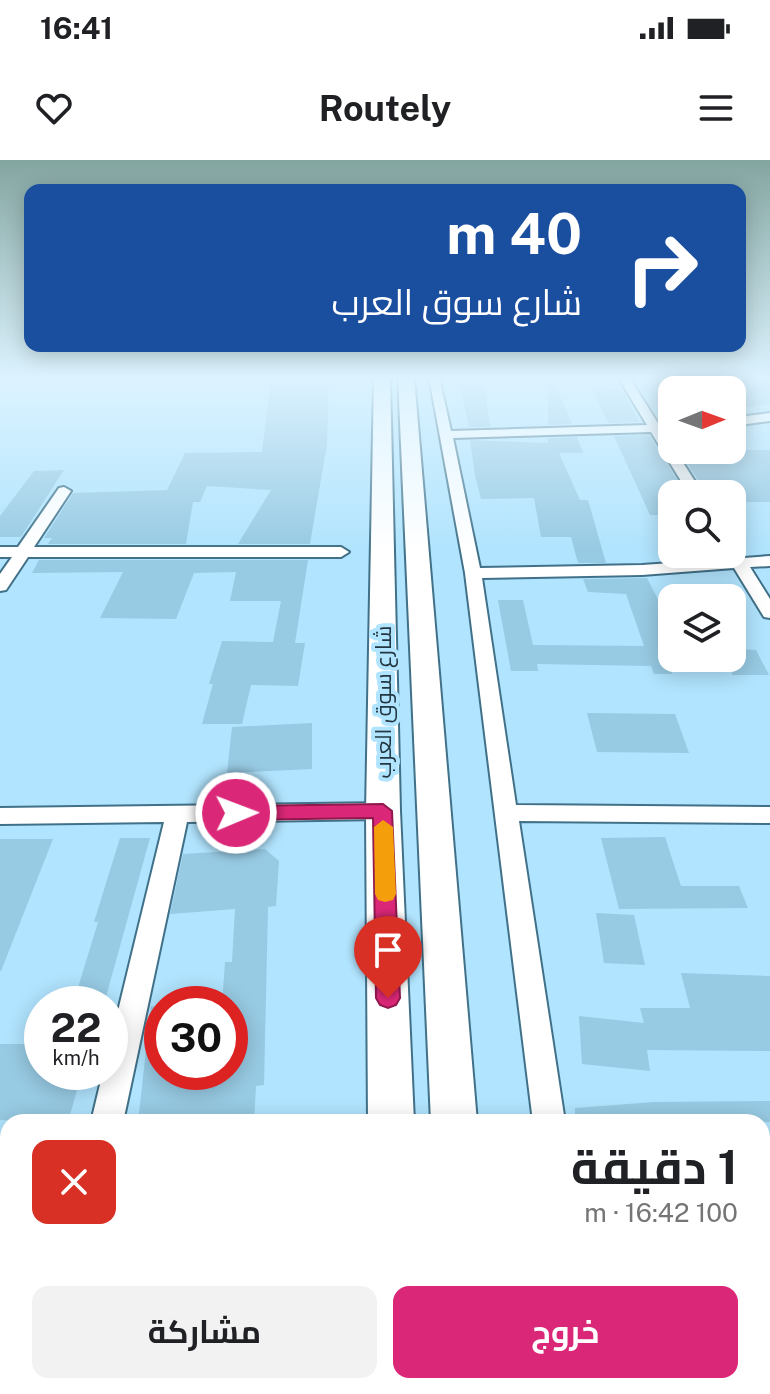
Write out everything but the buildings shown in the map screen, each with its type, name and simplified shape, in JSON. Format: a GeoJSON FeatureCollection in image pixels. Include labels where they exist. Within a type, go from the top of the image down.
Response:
{"type":"FeatureCollection","features":[{"type":"Feature","properties":{"kind":"main road","name":"شارع سوق العرب"},"geometry":{"type":"LineString","coordinates":[[382,435],[383,811],[391,1114]]}},
{"type":"Feature","properties":{"kind":"main road"},"geometry":{"type":"LineString","coordinates":[[410,435],[453,1114]]}},
{"type":"Feature","properties":{"kind":"street"},"geometry":{"type":"LineString","coordinates":[[461,435],[444,435],[473,573],[548,1114]]}},
{"type":"Feature","properties":{"kind":"street"},"geometry":{"type":"LineString","coordinates":[[658,435],[687,480]]}},
{"type":"Feature","properties":{"kind":"street"},"geometry":{"type":"LineString","coordinates":[[0,586],[64,491]]}},
{"type":"Feature","properties":{"kind":"street"},"geometry":{"type":"LineString","coordinates":[[0,552],[341,552]]}},
{"type":"Feature","properties":{"kind":"street"},"geometry":{"type":"LineString","coordinates":[[746,559],[770,561]]}},
{"type":"Feature","properties":{"kind":"street"},"geometry":{"type":"LineString","coordinates":[[473,573],[658,562]]}},
{"type":"Feature","properties":{"kind":"street"},"geometry":{"type":"LineString","coordinates":[[742,568],[770,613]]}},
{"type":"Feature","properties":{"kind":"street"},"geometry":{"type":"LineString","coordinates":[[0,816],[383,811]]}},
{"type":"Feature","properties":{"kind":"street"},"geometry":{"type":"LineString","coordinates":[[504,813],[770,815]]}},
{"type":"Feature","properties":{"kind":"street"},"geometry":{"type":"LineString","coordinates":[[109,1114],[177,814]]}},
{"type":"Feature","properties":{"kind":"slow traffic"},"geometry":{"type":"LineString","coordinates":[[383,827],[385,894]]}},
{"type":"Feature","properties":{"kind":"route"},"geometry":{"type":"LineString","coordinates":[[236,813],[383,811],[388,998]]}}]}
